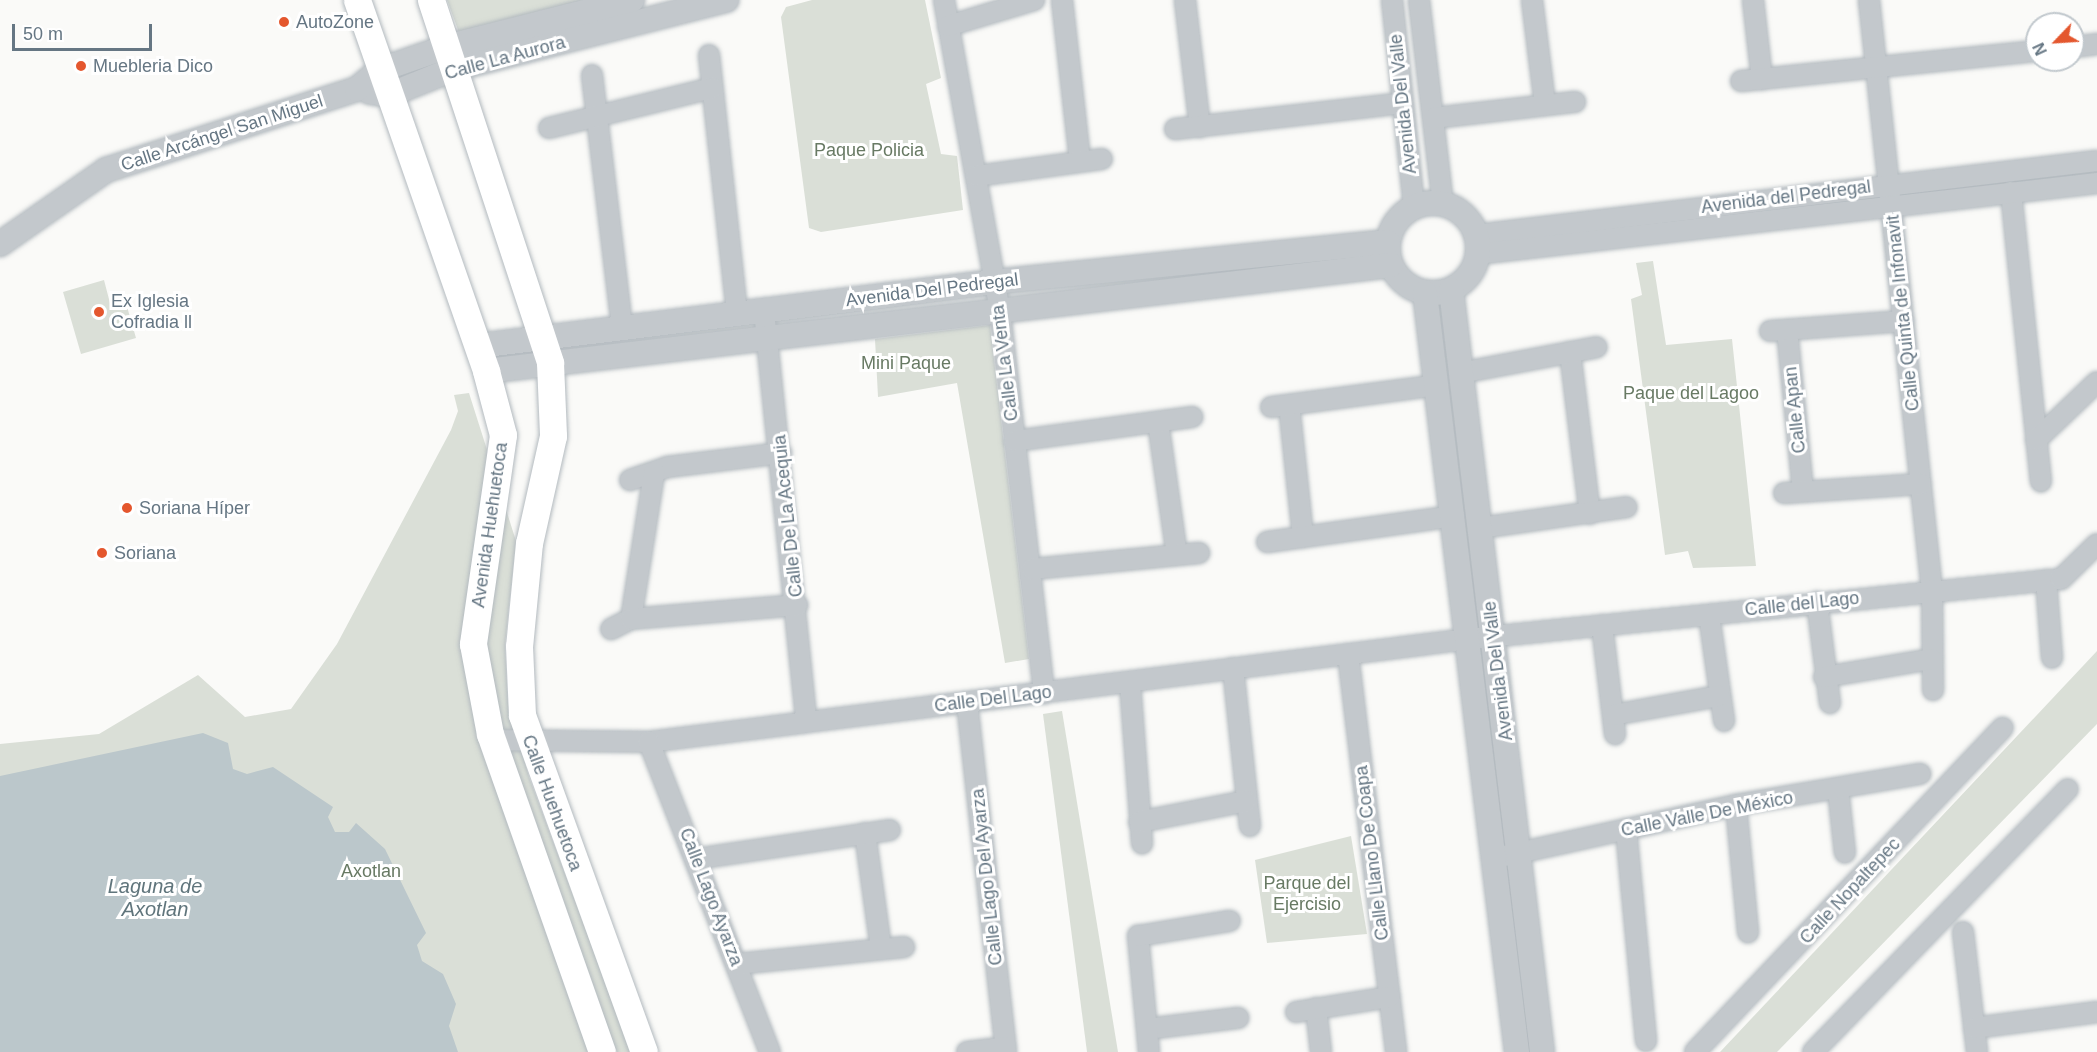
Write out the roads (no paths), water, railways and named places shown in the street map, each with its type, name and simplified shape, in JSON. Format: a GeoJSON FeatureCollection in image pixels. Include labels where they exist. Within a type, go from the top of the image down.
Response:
{"type":"FeatureCollection","features":[{"type":"Feature","properties":{"kind":"main road","name":"Avenida Huehuetoca"},"geometry":{"type":"LineString","coordinates":[[357,0],[482,358],[503,435],[473,644],[492,740],[602,1052]]}},
{"type":"Feature","properties":{"kind":"main road"},"geometry":{"type":"LineString","coordinates":[[431,0],[544,336],[550,363]]}},
{"type":"Feature","properties":{"kind":"main road","name":"Calle Huehuetoca"},"geometry":{"type":"LineString","coordinates":[[550,363],[551,462],[529,543],[518,682],[528,741],[644,1052]]}},
{"type":"Feature","properties":{"kind":"street","name":"Calle La Aurora"},"geometry":{"type":"LineString","coordinates":[[357,89],[385,83],[594,5],[632,0]]}},
{"type":"Feature","properties":{"kind":"street","name":"Calle La Aurora"},"geometry":{"type":"LineString","coordinates":[[450,58],[726,0]]}},
{"type":"Feature","properties":{"kind":"street","name":"Calle La Venta"},"geometry":{"type":"LineString","coordinates":[[944,0],[1000,312],[1014,441],[1032,569],[1044,693]]}},
{"type":"Feature","properties":{"kind":"street"},"geometry":{"type":"LineString","coordinates":[[948,26],[1034,0]]}},
{"type":"Feature","properties":{"kind":"street"},"geometry":{"type":"LineString","coordinates":[[1062,0],[1080,161]]}},
{"type":"Feature","properties":{"kind":"street"},"geometry":{"type":"LineString","coordinates":[[1185,0],[1200,127]]}},
{"type":"Feature","properties":{"kind":"street","name":"Avenida Del Valle"},"geometry":{"type":"LineString","coordinates":[[1392,0],[1414,207]]}},
{"type":"Feature","properties":{"kind":"street","name":"Avenida Del Valle"},"geometry":{"type":"LineString","coordinates":[[1419,0],[1443,204]]}},
{"type":"Feature","properties":{"kind":"street"},"geometry":{"type":"LineString","coordinates":[[1532,0],[1545,105]]}},
{"type":"Feature","properties":{"kind":"street"},"geometry":{"type":"LineString","coordinates":[[1753,0],[1762,79]]}},
{"type":"Feature","properties":{"kind":"street","name":"Calle Quinta de Infonavit"},"geometry":{"type":"LineString","coordinates":[[1869,0],[1893,206],[1932,590],[1933,690]]}},
{"type":"Feature","properties":{"kind":"street"},"geometry":{"type":"LineString","coordinates":[[1742,81],[2025,52]]}},
{"type":"Feature","properties":{"kind":"street"},"geometry":{"type":"LineString","coordinates":[[709,55],[737,313]]}},
{"type":"Feature","properties":{"kind":"street"},"geometry":{"type":"LineString","coordinates":[[592,75],[595,116],[622,327]]}},
{"type":"Feature","properties":{"kind":"street"},"geometry":{"type":"LineString","coordinates":[[549,128],[712,88]]}},
{"type":"Feature","properties":{"kind":"street","name":"Calle Arcángel San Miguel"},"geometry":{"type":"LineString","coordinates":[[0,244],[106,170],[357,89]]}},
{"type":"Feature","properties":{"kind":"street"},"geometry":{"type":"LineString","coordinates":[[1434,118],[1575,102]]}},
{"type":"Feature","properties":{"kind":"street"},"geometry":{"type":"LineString","coordinates":[[1175,129],[1403,103]]}},
{"type":"Feature","properties":{"kind":"street"},"geometry":{"type":"LineString","coordinates":[[975,176],[1102,159]]}},
{"type":"Feature","properties":{"kind":"street","name":"Avenida del Pedregal"},"geometry":{"type":"LineString","coordinates":[[1476,244],[1890,184],[2097,161]]}},
{"type":"Feature","properties":{"kind":"street","name":"Avenida del Pedregal"},"geometry":{"type":"LineString","coordinates":[[1476,244],[1893,206],[2097,183]]}},
{"type":"Feature","properties":{"kind":"street"},"geometry":{"type":"LineString","coordinates":[[2012,192],[2041,481]]}},
{"type":"Feature","properties":{"kind":"street"},"geometry":{"type":"LineString","coordinates":[[1443,204],[1464,216],[1476,244],[1468,277],[1451,290],[1425,293],[1404,283],[1390,254],[1393,228],[1414,207],[1443,204]]}},
{"type":"Feature","properties":{"kind":"street","name":"Avenida Del Pedregal"},"geometry":{"type":"LineString","coordinates":[[482,358],[544,336],[994,282],[1390,254]]}},
{"type":"Feature","properties":{"kind":"street","name":"Avenida Del Pedregal"},"geometry":{"type":"LineString","coordinates":[[482,358],[550,363],[767,341],[1000,312],[1390,254]]}},
{"type":"Feature","properties":{"kind":"street","name":"Avenida Del Valle"},"geometry":{"type":"LineString","coordinates":[[1451,290],[1542,1052]]}},
{"type":"Feature","properties":{"kind":"street","name":"Avenida Del Valle"},"geometry":{"type":"LineString","coordinates":[[1425,293],[1454,516],[1517,1052]]}},
{"type":"Feature","properties":{"kind":"street","name":"Calle De La Acequia"},"geometry":{"type":"LineString","coordinates":[[764,311],[797,605],[806,720]]}},
{"type":"Feature","properties":{"kind":"street","name":"Calle Apan"},"geometry":{"type":"LineString","coordinates":[[1904,321],[1778,331],[1793,492],[1921,484]]}},
{"type":"Feature","properties":{"kind":"street"},"geometry":{"type":"LineString","coordinates":[[1460,373],[1597,346]]}},
{"type":"Feature","properties":{"kind":"street"},"geometry":{"type":"LineString","coordinates":[[1570,352],[1590,514]]}},
{"type":"Feature","properties":{"kind":"street"},"geometry":{"type":"LineString","coordinates":[[2036,440],[2097,382]]}},
{"type":"Feature","properties":{"kind":"street"},"geometry":{"type":"LineString","coordinates":[[1304,537],[1280,406],[1437,385]]}},
{"type":"Feature","properties":{"kind":"street"},"geometry":{"type":"LineString","coordinates":[[1014,441],[1192,417]]}},
{"type":"Feature","properties":{"kind":"street"},"geometry":{"type":"LineString","coordinates":[[1158,422],[1177,555]]}},
{"type":"Feature","properties":{"kind":"street"},"geometry":{"type":"LineString","coordinates":[[630,480],[654,473],[781,453]]}},
{"type":"Feature","properties":{"kind":"street"},"geometry":{"type":"LineString","coordinates":[[631,619],[654,473]]}},
{"type":"Feature","properties":{"kind":"street"},"geometry":{"type":"LineString","coordinates":[[1480,528],[1627,507]]}},
{"type":"Feature","properties":{"kind":"street"},"geometry":{"type":"LineString","coordinates":[[1267,542],[1454,516]]}},
{"type":"Feature","properties":{"kind":"street","name":"Calle del Lago"},"geometry":{"type":"LineString","coordinates":[[1493,636],[1932,590],[2061,579],[2097,544]]}},
{"type":"Feature","properties":{"kind":"street"},"geometry":{"type":"LineString","coordinates":[[1032,569],[1199,553]]}},
{"type":"Feature","properties":{"kind":"street"},"geometry":{"type":"LineString","coordinates":[[2046,580],[2052,657]]}},
{"type":"Feature","properties":{"kind":"street"},"geometry":{"type":"LineString","coordinates":[[1817,602],[1824,677],[1830,703]]}},
{"type":"Feature","properties":{"kind":"street"},"geometry":{"type":"LineString","coordinates":[[611,629],[631,619],[797,605]]}},
{"type":"Feature","properties":{"kind":"street"},"geometry":{"type":"LineString","coordinates":[[1709,615],[1724,721]]}},
{"type":"Feature","properties":{"kind":"street"},"geometry":{"type":"LineString","coordinates":[[1602,625],[1614,724],[1719,696]]}},
{"type":"Feature","properties":{"kind":"street","name":"Calle Del Lago"},"geometry":{"type":"LineString","coordinates":[[492,740],[649,742],[806,720],[967,703],[1493,636]]}},
{"type":"Feature","properties":{"kind":"street","name":"Calle Llano De Coapa"},"geometry":{"type":"LineString","coordinates":[[1347,654],[1396,1052]]}},
{"type":"Feature","properties":{"kind":"street"},"geometry":{"type":"LineString","coordinates":[[1824,677],[1932,658]]}},
{"type":"Feature","properties":{"kind":"street"},"geometry":{"type":"LineString","coordinates":[[1233,668],[1250,826]]}},
{"type":"Feature","properties":{"kind":"street"},"geometry":{"type":"LineString","coordinates":[[1130,683],[1142,844]]}},
{"type":"Feature","properties":{"kind":"street","name":"Calle Lago Del Ayarza"},"geometry":{"type":"LineString","coordinates":[[967,703],[1006,1049]]}},
{"type":"Feature","properties":{"kind":"street","name":"Calle Nopaltepec"},"geometry":{"type":"LineString","coordinates":[[1695,1052],[2003,728]]}},
{"type":"Feature","properties":{"kind":"street","name":"Calle Lago Ayarza"},"geometry":{"type":"LineString","coordinates":[[649,742],[770,1052]]}},
{"type":"Feature","properties":{"kind":"street","name":"Calle Valle De México"},"geometry":{"type":"LineString","coordinates":[[1495,858],[1736,805],[1920,774]]}},
{"type":"Feature","properties":{"kind":"street"},"geometry":{"type":"LineString","coordinates":[[1838,789],[1845,853]]}},
{"type":"Feature","properties":{"kind":"street"},"geometry":{"type":"LineString","coordinates":[[1813,1052],[2068,789]]}},
{"type":"Feature","properties":{"kind":"street"},"geometry":{"type":"LineString","coordinates":[[1139,822],[1246,801]]}},
{"type":"Feature","properties":{"kind":"street"},"geometry":{"type":"LineString","coordinates":[[1736,805],[1748,932]]}},
{"type":"Feature","properties":{"kind":"street"},"geometry":{"type":"LineString","coordinates":[[1626,829],[1646,1041]]}},
{"type":"Feature","properties":{"kind":"street"},"geometry":{"type":"LineString","coordinates":[[696,859],[890,830]]}},
{"type":"Feature","properties":{"kind":"street"},"geometry":{"type":"LineString","coordinates":[[865,833],[881,948]]}},
{"type":"Feature","properties":{"kind":"street"},"geometry":{"type":"LineString","coordinates":[[1149,1052],[1138,936],[1230,921]]}},
{"type":"Feature","properties":{"kind":"street"},"geometry":{"type":"LineString","coordinates":[[1963,932],[1977,1052]]}},
{"type":"Feature","properties":{"kind":"street"},"geometry":{"type":"LineString","coordinates":[[737,964],[904,947]]}},
{"type":"Feature","properties":{"kind":"street"},"geometry":{"type":"LineString","coordinates":[[1296,1012],[1390,997]]}},
{"type":"Feature","properties":{"kind":"street"},"geometry":{"type":"LineString","coordinates":[[1316,1008],[1321,1052]]}},
{"type":"Feature","properties":{"kind":"street"},"geometry":{"type":"LineString","coordinates":[[1974,1028],[2097,1012]]}},
{"type":"Feature","properties":{"kind":"street"},"geometry":{"type":"LineString","coordinates":[[1146,1029],[1238,1018]]}},
{"type":"Feature","properties":{"kind":"street"},"geometry":{"type":"LineString","coordinates":[[967,1052],[1006,1049]]}},
{"type":"Feature","properties":{"kind":"water","name":"Laguna de Axotlan"},"geometry":{"type":"Polygon","coordinates":[[[203,733],[228,743],[233,769],[247,774],[273,767],[333,807],[328,817],[335,832],[349,832],[356,823],[385,849],[426,933],[417,945],[422,961],[443,974],[456,1004],[449,1026],[458,1052],[0,1052],[0,776],[203,733]]]}},
{"type":"Feature","properties":{"kind":"place","name":"AutoZone"},"geometry":{"type":"Point","coordinates":[284,22]}},
{"type":"Feature","properties":{"kind":"place","name":"Muebleria Dico"},"geometry":{"type":"Point","coordinates":[81,66]}},
{"type":"Feature","properties":{"kind":"place","name":"Ex Iglesia Cofradia ll"},"geometry":{"type":"Point","coordinates":[99,312]}},
{"type":"Feature","properties":{"kind":"place","name":"Soriana Híper"},"geometry":{"type":"Point","coordinates":[127,508]}},
{"type":"Feature","properties":{"kind":"place","name":"Soriana"},"geometry":{"type":"Point","coordinates":[102,553]}},
{"type":"Feature","properties":{"kind":"park label","name":"Paque Policia"},"geometry":{"type":"Point","coordinates":[869,150]}},
{"type":"Feature","properties":{"kind":"park label","name":"Mini Paque"},"geometry":{"type":"Point","coordinates":[906,363]}},
{"type":"Feature","properties":{"kind":"park label","name":"Paque del Lagoo"},"geometry":{"type":"Point","coordinates":[1691,393]}},
{"type":"Feature","properties":{"kind":"park label","name":"Axotlan"},"geometry":{"type":"Point","coordinates":[371,871]}},
{"type":"Feature","properties":{"kind":"park label","name":"Parque del Ejercisio"},"geometry":{"type":"Point","coordinates":[1307,894]}}]}
